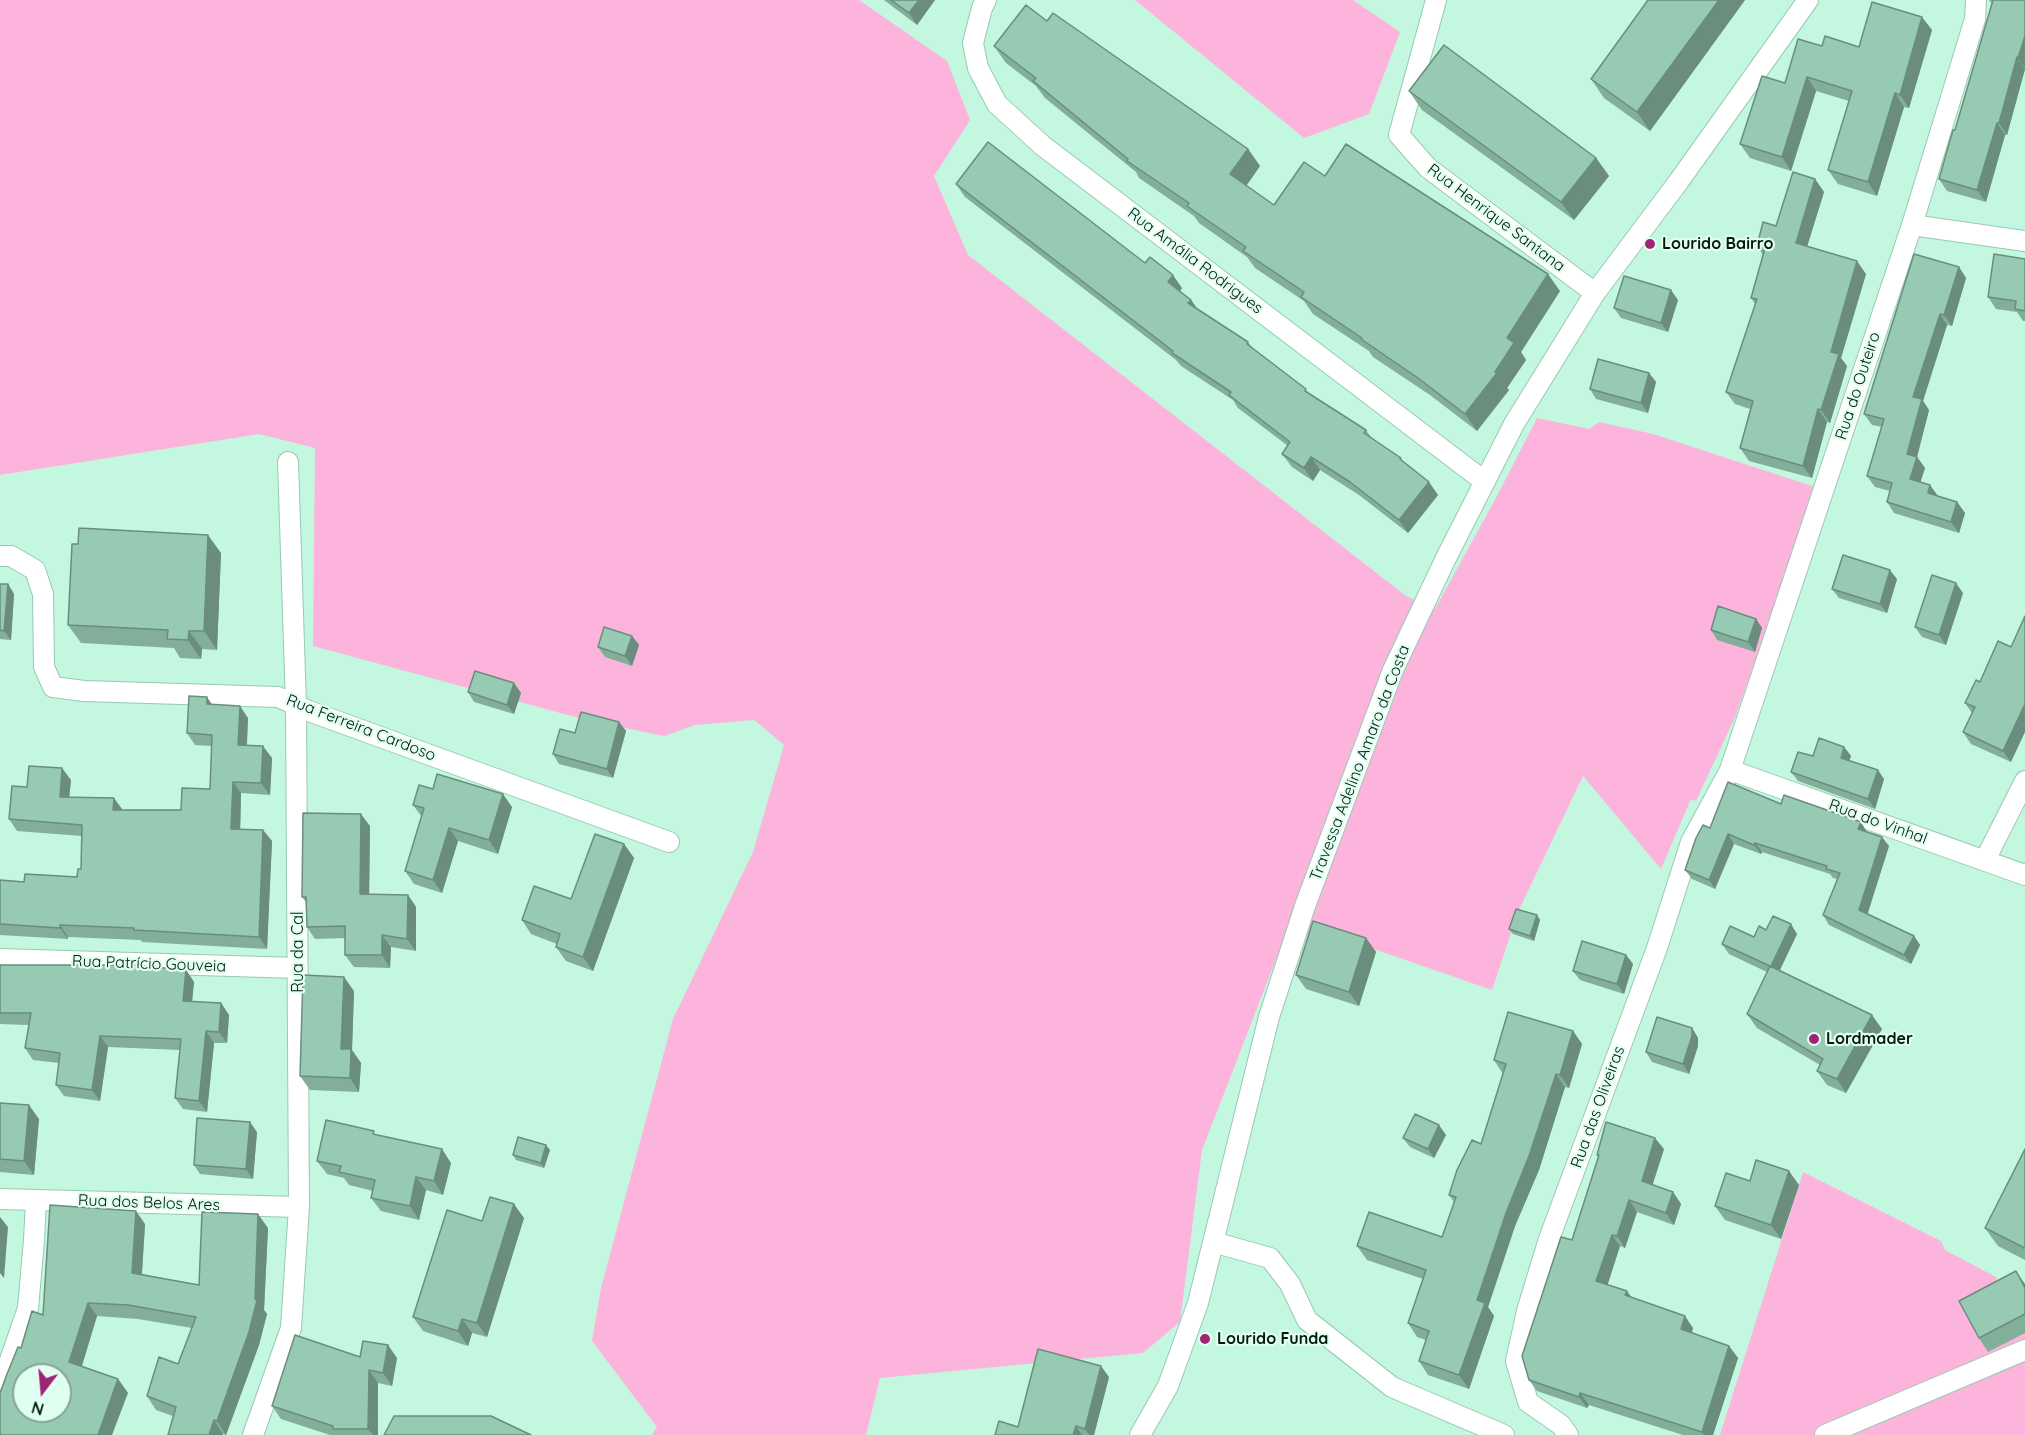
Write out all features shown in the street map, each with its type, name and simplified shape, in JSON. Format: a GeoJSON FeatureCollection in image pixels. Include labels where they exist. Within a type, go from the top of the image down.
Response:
{"type":"FeatureCollection","features":[{"type":"Feature","properties":{"kind":"street","name":"Rua Amália Rodrigues"},"geometry":{"type":"LineString","coordinates":[[986,0],[974,43],[978,68],[997,104],[1043,146],[1484,481]]}},
{"type":"Feature","properties":{"kind":"street","name":"Rua Henrique Santana"},"geometry":{"type":"LineString","coordinates":[[1436,0],[1399,135],[1428,168],[1595,293]]}},
{"type":"Feature","properties":{"kind":"street","name":"Travessa Adelino Amaro da Costa"},"geometry":{"type":"LineString","coordinates":[[1140,1435],[1168,1386],[1198,1304],[1269,1017],[1305,906],[1393,670],[1514,424],[1595,293],[1679,181],[1808,0]]}},
{"type":"Feature","properties":{"kind":"street","name":"Rua do Outeiro"},"geometry":{"type":"LineString","coordinates":[[1730,770],[1912,225],[1975,19],[1976,0]]}},
{"type":"Feature","properties":{"kind":"street"},"geometry":{"type":"LineString","coordinates":[[1912,225],[2025,241]]}},
{"type":"Feature","properties":{"kind":"street","name":"Rua da Cal"},"geometry":{"type":"LineString","coordinates":[[253,1435],[291,1329],[298,1207],[296,705],[288,462]]}},
{"type":"Feature","properties":{"kind":"street","name":"Rua Ferreira Cardoso"},"geometry":{"type":"LineString","coordinates":[[0,556],[11,556],[35,570],[43,594],[44,668],[53,687],[84,691],[278,697],[669,842]]}},
{"type":"Feature","properties":{"kind":"street","name":"Rua do Vinhal"},"geometry":{"type":"LineString","coordinates":[[1730,770],[2025,875]]}},
{"type":"Feature","properties":{"kind":"street","name":"Rua das Oliveiras"},"geometry":{"type":"LineString","coordinates":[[1568,1435],[1561,1425],[1528,1402],[1516,1361],[1527,1311],[1549,1239],[1657,948],[1691,842],[1730,770]]}},
{"type":"Feature","properties":{"kind":"street"},"geometry":{"type":"LineString","coordinates":[[1985,860],[2025,781]]}},
{"type":"Feature","properties":{"kind":"street","name":"Rua Patrício Gouveia"},"geometry":{"type":"LineString","coordinates":[[0,959],[298,968]]}},
{"type":"Feature","properties":{"kind":"street","name":"Rua dos Belos Ares"},"geometry":{"type":"LineString","coordinates":[[0,1199],[298,1207]]}},
{"type":"Feature","properties":{"kind":"street"},"geometry":{"type":"LineString","coordinates":[[0,1389],[28,1308],[36,1200]]}},
{"type":"Feature","properties":{"kind":"street"},"geometry":{"type":"LineString","coordinates":[[1213,1242],[1270,1258],[1290,1284],[1307,1320],[1392,1387],[1504,1435]]}},
{"type":"Feature","properties":{"kind":"street"},"geometry":{"type":"LineString","coordinates":[[1825,1435],[2025,1350]]}},
{"type":"Feature","properties":{"kind":"shaded area"},"geometry":{"type":"Polygon","coordinates":[[[0,0],[859,0],[947,61],[970,120],[934,176],[968,255],[1406,596],[1435,609],[1537,418],[1589,429],[1599,422],[1653,434],[1818,488],[1735,717],[1696,801],[1691,799],[1661,869],[1583,776],[1518,912],[1492,990],[1316,929],[1280,949],[1202,1150],[1180,1322],[1143,1353],[880,1378],[866,1435],[652,1435],[657,1427],[592,1341],[601,1288],[673,1019],[753,852],[784,745],[754,720],[695,725],[664,736],[590,721],[313,646],[315,448],[259,434],[0,475],[0,0]]]}},
{"type":"Feature","properties":{"kind":"shaded area"},"geometry":{"type":"Polygon","coordinates":[[[1135,0],[1353,0],[1400,32],[1369,114],[1304,138],[1135,0]]]}},
{"type":"Feature","properties":{"kind":"shaded area"},"geometry":{"type":"Polygon","coordinates":[[[1803,1172],[1941,1241],[1945,1250],[1996,1277],[2010,1309],[2025,1330],[2025,1435],[1720,1435],[1803,1172]]]}},
{"type":"Feature","properties":{"kind":"building"},"geometry":{"type":"Polygon","coordinates":[[[891,0],[919,0],[909,13],[891,0]]]}},
{"type":"Feature","properties":{"kind":"building"},"geometry":{"type":"Polygon","coordinates":[[[1648,0],[1719,0],[1637,112],[1591,79],[1648,0]]]}},
{"type":"Feature","properties":{"kind":"building"},"geometry":{"type":"Polygon","coordinates":[[[1993,0],[2025,0],[2025,36],[1977,190],[1939,179],[1993,0]]]}},
{"type":"Feature","properties":{"kind":"building"},"geometry":{"type":"Polygon","coordinates":[[[1872,2],[1922,17],[1900,95],[1895,93],[1868,182],[1828,170],[1852,91],[1807,77],[1782,157],[1740,144],[1762,76],[1785,83],[1798,39],[1822,46],[1825,36],[1859,47],[1872,2]]]}},
{"type":"Feature","properties":{"kind":"building"},"geometry":{"type":"Polygon","coordinates":[[[1026,5],[1047,21],[1053,13],[1248,149],[1230,174],[1274,205],[1304,162],[1325,176],[1346,144],[1548,274],[1507,338],[1514,343],[1495,372],[1497,373],[1465,414],[1362,338],[1301,297],[1304,292],[1243,251],[1246,247],[1187,206],[1189,203],[1127,161],[1128,159],[1033,81],[1036,78],[994,46],[1026,5]]]}},
{"type":"Feature","properties":{"kind":"building"},"geometry":{"type":"Polygon","coordinates":[[[1444,45],[1596,158],[1561,202],[1409,91],[1444,45]]]}},
{"type":"Feature","properties":{"kind":"building"},"geometry":{"type":"Polygon","coordinates":[[[988,142],[1145,263],[1150,257],[1173,275],[1168,282],[1191,300],[1188,303],[1248,342],[1247,344],[1306,389],[1305,391],[1366,430],[1364,433],[1401,458],[1429,482],[1399,520],[1350,482],[1311,457],[1304,468],[1282,454],[1290,442],[1229,395],[1231,392],[1172,353],[1173,351],[956,184],[988,142]]]}},
{"type":"Feature","properties":{"kind":"building"},"geometry":{"type":"Polygon","coordinates":[[[1793,172],[1815,179],[1796,243],[1857,261],[1831,352],[1839,354],[1821,410],[1818,409],[1803,466],[1740,448],[1753,401],[1726,392],[1757,299],[1751,298],[1765,248],[1757,246],[1763,222],[1776,226],[1793,172]]]}},
{"type":"Feature","properties":{"kind":"building"},"geometry":{"type":"Polygon","coordinates":[[[1914,254],[1959,267],[1944,315],[1940,314],[1913,397],[1922,399],[1907,454],[1917,457],[1910,479],[1930,485],[1928,493],[1957,502],[1951,522],[1887,502],[1892,483],[1867,476],[1884,419],[1864,414],[1914,254]]]}},
{"type":"Feature","properties":{"kind":"building"},"geometry":{"type":"Polygon","coordinates":[[[1994,254],[2025,259],[2025,311],[2015,309],[2016,301],[1988,297],[1994,254]]]}},
{"type":"Feature","properties":{"kind":"building"},"geometry":{"type":"Polygon","coordinates":[[[1624,276],[1671,290],[1661,323],[1614,308],[1624,276]]]}},
{"type":"Feature","properties":{"kind":"building"},"geometry":{"type":"Polygon","coordinates":[[[1598,359],[1649,373],[1641,403],[1590,389],[1598,359]]]}},
{"type":"Feature","properties":{"kind":"building"},"geometry":{"type":"Polygon","coordinates":[[[79,528],[208,535],[204,631],[189,631],[188,640],[167,639],[168,630],[68,625],[72,544],[78,544],[79,528]]]}},
{"type":"Feature","properties":{"kind":"building"},"geometry":{"type":"Polygon","coordinates":[[[1843,555],[1890,570],[1880,604],[1832,589],[1843,555]]]}},
{"type":"Feature","properties":{"kind":"building"},"geometry":{"type":"Polygon","coordinates":[[[1932,575],[1956,583],[1939,635],[1915,627],[1932,575]]]}},
{"type":"Feature","properties":{"kind":"building"},"geometry":{"type":"Polygon","coordinates":[[[0,584],[8,584],[4,631],[0,630],[0,584]]]}},
{"type":"Feature","properties":{"kind":"building"},"geometry":{"type":"Polygon","coordinates":[[[1718,606],[1756,619],[1748,642],[1711,630],[1718,606]]]}},
{"type":"Feature","properties":{"kind":"building"},"geometry":{"type":"Polygon","coordinates":[[[2025,616],[2025,704],[2003,751],[1963,732],[1975,707],[1965,703],[1976,680],[1980,682],[1998,641],[2011,647],[2025,616]]]}},
{"type":"Feature","properties":{"kind":"building"},"geometry":{"type":"Polygon","coordinates":[[[604,627],[632,636],[625,656],[598,647],[604,627]]]}},
{"type":"Feature","properties":{"kind":"building"},"geometry":{"type":"Polygon","coordinates":[[[475,671],[514,683],[507,705],[468,692],[475,671]]]}},
{"type":"Feature","properties":{"kind":"building"},"geometry":{"type":"Polygon","coordinates":[[[189,696],[207,697],[207,704],[240,706],[238,745],[263,746],[261,783],[233,782],[231,829],[263,830],[259,937],[134,930],[134,928],[60,925],[60,928],[0,924],[0,880],[24,882],[25,874],[77,877],[78,869],[81,869],[82,825],[9,819],[12,786],[27,787],[29,766],[62,768],[60,797],[114,798],[113,810],[181,810],[182,788],[210,789],[212,735],[187,733],[189,696]]]}},
{"type":"Feature","properties":{"kind":"building"},"geometry":{"type":"Polygon","coordinates":[[[581,712],[619,722],[607,769],[553,754],[560,729],[575,733],[581,712]]]}},
{"type":"Feature","properties":{"kind":"building"},"geometry":{"type":"Polygon","coordinates":[[[1819,738],[1844,747],[1841,758],[1878,770],[1868,799],[1791,772],[1798,752],[1813,756],[1819,738]]]}},
{"type":"Feature","properties":{"kind":"building"},"geometry":{"type":"Polygon","coordinates":[[[437,774],[503,794],[489,840],[449,828],[433,880],[405,871],[424,808],[413,805],[419,785],[433,789],[437,774]]]}},
{"type":"Feature","properties":{"kind":"building"},"geometry":{"type":"Polygon","coordinates":[[[1728,782],[1781,804],[1784,795],[1861,822],[1858,829],[1882,837],[1859,910],[1914,936],[1904,955],[1823,915],[1840,873],[1826,869],[1827,866],[1755,843],[1754,845],[1728,834],[1709,880],[1685,870],[1696,838],[1703,825],[1710,828],[1728,782]]]}},
{"type":"Feature","properties":{"kind":"building"},"geometry":{"type":"Polygon","coordinates":[[[303,813],[361,814],[360,894],[408,895],[407,939],[382,935],[382,955],[345,955],[345,926],[307,927],[306,897],[302,897],[303,813]]]}},
{"type":"Feature","properties":{"kind":"building"},"geometry":{"type":"Polygon","coordinates":[[[595,834],[624,844],[583,957],[556,947],[560,934],[522,920],[534,886],[571,899],[595,834]]]}},
{"type":"Feature","properties":{"kind":"building"},"geometry":{"type":"Polygon","coordinates":[[[1516,909],[1537,915],[1530,936],[1509,929],[1516,909]]]}},
{"type":"Feature","properties":{"kind":"building"},"geometry":{"type":"Polygon","coordinates":[[[1773,916],[1791,924],[1771,966],[1722,944],[1730,926],[1754,937],[1759,926],[1766,930],[1773,916]]]}},
{"type":"Feature","properties":{"kind":"building"},"geometry":{"type":"Polygon","coordinates":[[[1313,921],[1366,938],[1349,992],[1296,975],[1313,921]]]}},
{"type":"Feature","properties":{"kind":"building"},"geometry":{"type":"Polygon","coordinates":[[[1582,941],[1626,955],[1617,984],[1573,971],[1582,941]]]}},
{"type":"Feature","properties":{"kind":"building"},"geometry":{"type":"Polygon","coordinates":[[[0,965],[133,965],[186,970],[183,1001],[221,1003],[219,1032],[206,1031],[199,1101],[175,1098],[181,1039],[100,1036],[92,1090],[56,1085],[60,1053],[25,1048],[31,1013],[0,1013],[0,965]]]}},
{"type":"Feature","properties":{"kind":"building","name":"Lordmader"},"geometry":{"type":"Polygon","coordinates":[[[1770,966],[1872,1015],[1837,1079],[1817,1071],[1823,1059],[1747,1014],[1770,966]]]}},
{"type":"Feature","properties":{"kind":"building"},"geometry":{"type":"Polygon","coordinates":[[[303,975],[344,977],[341,1049],[351,1049],[350,1078],[300,1076],[303,975]]]}},
{"type":"Feature","properties":{"kind":"building"},"geometry":{"type":"Polygon","coordinates":[[[1508,1012],[1573,1031],[1560,1075],[1556,1074],[1477,1300],[1485,1303],[1459,1375],[1419,1361],[1429,1331],[1408,1323],[1426,1270],[1357,1246],[1369,1212],[1442,1237],[1456,1197],[1449,1195],[1457,1170],[1472,1140],[1481,1144],[1506,1064],[1494,1060],[1508,1012]]]}},
{"type":"Feature","properties":{"kind":"building"},"geometry":{"type":"Polygon","coordinates":[[[1657,1017],[1692,1028],[1692,1036],[1683,1064],[1646,1052],[1657,1017]]]}},
{"type":"Feature","properties":{"kind":"building"},"geometry":{"type":"Polygon","coordinates":[[[0,1103],[29,1105],[24,1161],[0,1159],[0,1103]]]}},
{"type":"Feature","properties":{"kind":"building"},"geometry":{"type":"Polygon","coordinates":[[[1415,1114],[1439,1125],[1428,1149],[1403,1138],[1415,1114]]]}},
{"type":"Feature","properties":{"kind":"building"},"geometry":{"type":"Polygon","coordinates":[[[197,1118],[250,1122],[246,1169],[194,1165],[197,1118]]]}},
{"type":"Feature","properties":{"kind":"building"},"geometry":{"type":"Polygon","coordinates":[[[326,1120],[374,1131],[373,1134],[442,1149],[434,1181],[416,1177],[410,1206],[371,1198],[375,1180],[339,1172],[341,1166],[317,1161],[326,1120]]]}},
{"type":"Feature","properties":{"kind":"building"},"geometry":{"type":"Polygon","coordinates":[[[1606,1122],[1655,1138],[1642,1181],[1673,1192],[1666,1213],[1629,1200],[1617,1236],[1612,1235],[1596,1281],[1627,1291],[1625,1295],[1685,1316],[1681,1329],[1729,1346],[1702,1432],[1580,1393],[1579,1397],[1529,1380],[1522,1356],[1561,1237],[1572,1240],[1599,1155],[1597,1155],[1606,1122]]]}},
{"type":"Feature","properties":{"kind":"building"},"geometry":{"type":"Polygon","coordinates":[[[518,1137],[546,1145],[541,1163],[513,1155],[518,1137]]]}},
{"type":"Feature","properties":{"kind":"building"},"geometry":{"type":"Polygon","coordinates":[[[2025,1149],[2025,1248],[1985,1228],[2025,1149]]]}},
{"type":"Feature","properties":{"kind":"building"},"geometry":{"type":"Polygon","coordinates":[[[1756,1160],[1789,1171],[1771,1225],[1715,1206],[1726,1173],[1750,1181],[1756,1160]]]}},
{"type":"Feature","properties":{"kind":"building"},"geometry":{"type":"Polygon","coordinates":[[[490,1197],[514,1204],[477,1323],[462,1319],[458,1331],[413,1317],[447,1210],[482,1221],[490,1197]]]}},
{"type":"Feature","properties":{"kind":"building"},"geometry":{"type":"Polygon","coordinates":[[[50,1205],[136,1211],[132,1273],[199,1285],[202,1212],[258,1214],[255,1299],[257,1300],[249,1332],[217,1421],[214,1420],[209,1435],[168,1435],[176,1407],[147,1396],[159,1357],[178,1364],[196,1317],[128,1305],[88,1303],[69,1362],[72,1363],[12,1363],[12,1423],[72,1423],[72,1363],[118,1379],[98,1435],[0,1435],[0,1393],[18,1347],[21,1348],[32,1311],[43,1315],[50,1205]]]}},
{"type":"Feature","properties":{"kind":"building"},"geometry":{"type":"Polygon","coordinates":[[[2016,1271],[2025,1288],[2025,1314],[1979,1338],[1959,1301],[2016,1271]]]}},
{"type":"Feature","properties":{"kind":"building"},"geometry":{"type":"Polygon","coordinates":[[[295,1335],[360,1357],[363,1341],[388,1345],[383,1373],[369,1370],[368,1429],[333,1429],[333,1426],[272,1406],[295,1335]]]}},
{"type":"Feature","properties":{"kind":"building"},"geometry":{"type":"Polygon","coordinates":[[[1038,1349],[1101,1366],[1085,1429],[1076,1426],[1073,1435],[995,1435],[999,1421],[1018,1427],[1038,1349]]]}},
{"type":"Feature","properties":{"kind":"building"},"geometry":{"type":"Polygon","coordinates":[[[394,1416],[491,1416],[531,1435],[384,1435],[394,1416]]]}},
{"type":"Feature","properties":{"kind":"place","name":"Lourido Bairro"},"geometry":{"type":"Point","coordinates":[1650,244]}},
{"type":"Feature","properties":{"kind":"place","name":"Lordmader"},"geometry":{"type":"Point","coordinates":[1814,1039]}},
{"type":"Feature","properties":{"kind":"place","name":"Lourido Funda"},"geometry":{"type":"Point","coordinates":[1205,1339]}}]}
